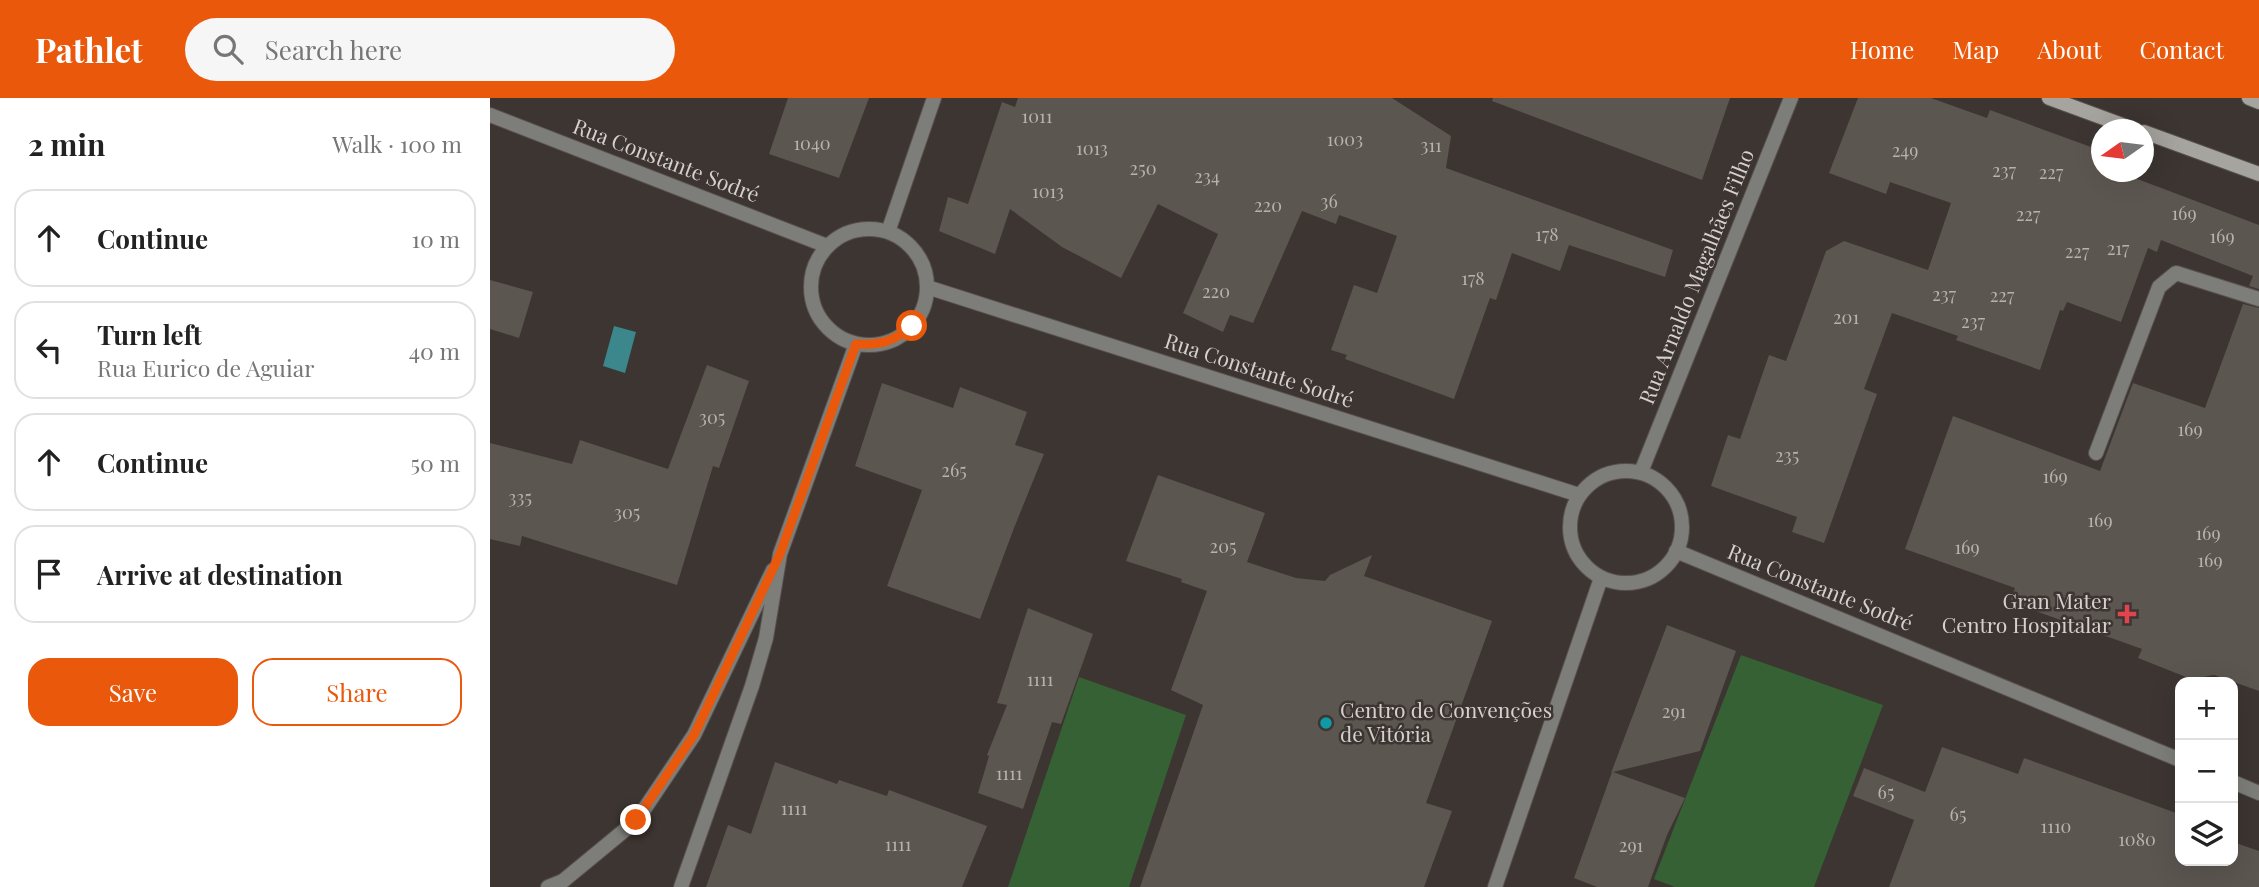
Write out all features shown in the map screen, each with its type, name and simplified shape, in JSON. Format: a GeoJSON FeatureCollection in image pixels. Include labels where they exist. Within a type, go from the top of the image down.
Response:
{"type":"FeatureCollection","features":[{"type":"Feature","properties":{"kind":"street"},"geometry":{"type":"LineString","coordinates":[[888,232],[934,98]]}},
{"type":"Feature","properties":{"kind":"street","name":"Rua Arnaldo Magalhães Filho"},"geometry":{"type":"LineString","coordinates":[[1641,472],[1791,98]]}},
{"type":"Feature","properties":{"kind":"street"},"geometry":{"type":"LineString","coordinates":[[2049,98],[2106,119]]}},
{"type":"Feature","properties":{"kind":"street"},"geometry":{"type":"LineString","coordinates":[[2249,98],[2259,102]]}},
{"type":"Feature","properties":{"kind":"street","name":"Rua Constante Sodré"},"geometry":{"type":"LineString","coordinates":[[490,115],[827,246]]}},
{"type":"Feature","properties":{"kind":"street"},"geometry":{"type":"LineString","coordinates":[[2154,136],[2259,174]]}},
{"type":"Feature","properties":{"kind":"street"},"geometry":{"type":"LineString","coordinates":[[856,230],[888,232],[904,241],[916,254],[924,270],[927,287],[923,308],[912,326],[896,338],[876,345],[856,344],[834,334],[817,315],[810,291],[814,267],[827,246],[840,236],[856,230]]}},
{"type":"Feature","properties":{"kind":"street"},"geometry":{"type":"LineString","coordinates":[[2096,453],[2159,287],[2176,273],[2259,299]]}},
{"type":"Feature","properties":{"kind":"street","name":"Rua Constante Sodré"},"geometry":{"type":"LineString","coordinates":[[927,287],[1579,495]]}},
{"type":"Feature","properties":{"kind":"street"},"geometry":{"type":"LineString","coordinates":[[548,887],[563,881],[636,820],[694,735],[780,554],[856,344]]}},
{"type":"Feature","properties":{"kind":"street"},"geometry":{"type":"LineString","coordinates":[[1624,470],[1641,472],[1659,481],[1673,495],[1680,513],[1681,533],[1676,551],[1666,566],[1652,577],[1618,583],[1601,578],[1582,562],[1572,541],[1570,517],[1579,495],[1591,482],[1606,474],[1624,470]]}},
{"type":"Feature","properties":{"kind":"street","name":"Rua Constante Sodré"},"geometry":{"type":"LineString","coordinates":[[1676,551],[2175,758]]}},
{"type":"Feature","properties":{"kind":"street"},"geometry":{"type":"LineString","coordinates":[[681,887],[752,686],[766,638],[780,554]]}},
{"type":"Feature","properties":{"kind":"street"},"geometry":{"type":"LineString","coordinates":[[1495,887],[1601,578]]}},
{"type":"Feature","properties":{"kind":"street"},"geometry":{"type":"LineString","coordinates":[[2238,784],[2259,793]]}},
{"type":"Feature","properties":{"kind":"green space"},"geometry":{"type":"Polygon","coordinates":[[[1741,655],[1883,705],[1814,887],[1675,887],[1654,879],[1741,655]]]}},
{"type":"Feature","properties":{"kind":"green space"},"geometry":{"type":"Polygon","coordinates":[[[1079,677],[1186,715],[1129,887],[1008,887],[1079,677]]]}},
{"type":"Feature","properties":{"kind":"water"},"geometry":{"type":"Polygon","coordinates":[[[614,326],[636,332],[625,373],[603,366],[614,326]]]}},
{"type":"Feature","properties":{"kind":"building"},"geometry":{"type":"Polygon","coordinates":[[[788,98],[869,98],[839,178],[769,154],[788,98]]]}},
{"type":"Feature","properties":{"kind":"building"},"geometry":{"type":"Polygon","coordinates":[[[1018,98],[1392,98],[1451,136],[1446,168],[1673,250],[1665,277],[1569,245],[1560,271],[1512,253],[1496,300],[1490,298],[1454,399],[1345,359],[1347,355],[1331,350],[1354,285],[1377,293],[1397,236],[1339,215],[1336,224],[1302,211],[1253,323],[1230,315],[1223,332],[1183,313],[1218,234],[1158,204],[1121,278],[1062,247],[1010,209],[995,254],[939,231],[948,197],[968,204],[1002,102],[1015,107],[1018,98]]]}},
{"type":"Feature","properties":{"kind":"building"},"geometry":{"type":"Polygon","coordinates":[[[1493,98],[1730,98],[1702,180],[1492,101],[1493,98]]]}},
{"type":"Feature","properties":{"kind":"building"},"geometry":{"type":"Polygon","coordinates":[[[1858,98],[1931,98],[1987,118],[1990,110],[2091,147],[2091,182],[2145,182],[2259,225],[2259,289],[2249,286],[2253,276],[2161,240],[2157,252],[2148,248],[2121,322],[2067,302],[2063,311],[2060,310],[2040,370],[1956,340],[1958,336],[1892,313],[1864,389],[1877,394],[1824,543],[1792,532],[1797,517],[1711,486],[1728,435],[1740,439],[1769,355],[1786,361],[1826,251],[1844,241],[1928,270],[1951,203],[1890,182],[1886,194],[1829,173],[1858,98]]]}},
{"type":"Feature","properties":{"kind":"building"},"geometry":{"type":"Polygon","coordinates":[[[490,280],[533,292],[519,338],[490,329],[490,280]]]}},
{"type":"Feature","properties":{"kind":"building"},"geometry":{"type":"Polygon","coordinates":[[[2243,304],[2259,308],[2259,691],[2238,684],[2238,677],[2186,677],[2138,658],[2142,649],[2010,602],[2015,588],[1905,549],[1953,416],[2100,471],[2133,383],[2205,408],[2243,304]]]}},
{"type":"Feature","properties":{"kind":"building"},"geometry":{"type":"Polygon","coordinates":[[[707,365],[749,381],[719,468],[713,466],[677,585],[522,536],[520,546],[490,539],[490,443],[572,464],[580,440],[668,469],[707,365]]]}},
{"type":"Feature","properties":{"kind":"building"},"geometry":{"type":"Polygon","coordinates":[[[882,383],[953,408],[960,387],[1027,412],[1015,445],[1044,454],[980,619],[887,586],[922,490],[855,466],[882,383]]]}},
{"type":"Feature","properties":{"kind":"building","name":"Centro de Convenções de Vitória"},"geometry":{"type":"Polygon","coordinates":[[[1158,475],[1265,513],[1247,562],[1296,578],[1325,581],[1330,575],[1372,555],[1364,576],[1492,621],[1426,803],[1452,811],[1424,887],[1140,887],[1203,705],[1171,690],[1207,591],[1181,582],[1182,579],[1126,561],[1158,475]]]}},
{"type":"Feature","properties":{"kind":"building"},"geometry":{"type":"Polygon","coordinates":[[[1028,608],[1093,634],[1061,724],[1052,722],[1023,809],[978,793],[989,756],[987,755],[1007,705],[997,703],[1028,608]]]}},
{"type":"Feature","properties":{"kind":"building"},"geometry":{"type":"Polygon","coordinates":[[[1667,625],[1736,651],[1700,751],[1613,772],[1685,798],[1667,835],[1648,887],[1597,887],[1574,878],[1667,625]]]}},
{"type":"Feature","properties":{"kind":"building"},"geometry":{"type":"Polygon","coordinates":[[[1942,747],[2018,774],[2024,758],[2175,813],[2175,866],[2238,866],[2238,844],[2259,851],[2259,887],[1889,887],[1914,820],[1853,796],[1864,768],[1925,792],[1942,747]]]}},
{"type":"Feature","properties":{"kind":"building"},"geometry":{"type":"Polygon","coordinates":[[[775,762],[837,784],[839,780],[887,796],[889,790],[987,826],[962,887],[706,887],[728,825],[751,834],[775,762]]]}},
{"type":"Feature","properties":{"kind":"place","name":"Gran Mater Centro Hospitalar"},"geometry":{"type":"Point","coordinates":[2127,614]}},
{"type":"Feature","properties":{"kind":"place","name":"Centro de Convenções de Vitória"},"geometry":{"type":"Point","coordinates":[1326,723]}},
{"type":"Feature","properties":{"kind":"route"},"geometry":{"type":"LineString","coordinates":[[636,820],[694,735],[780,554],[856,344],[876,345],[896,338],[912,326]]}}]}
